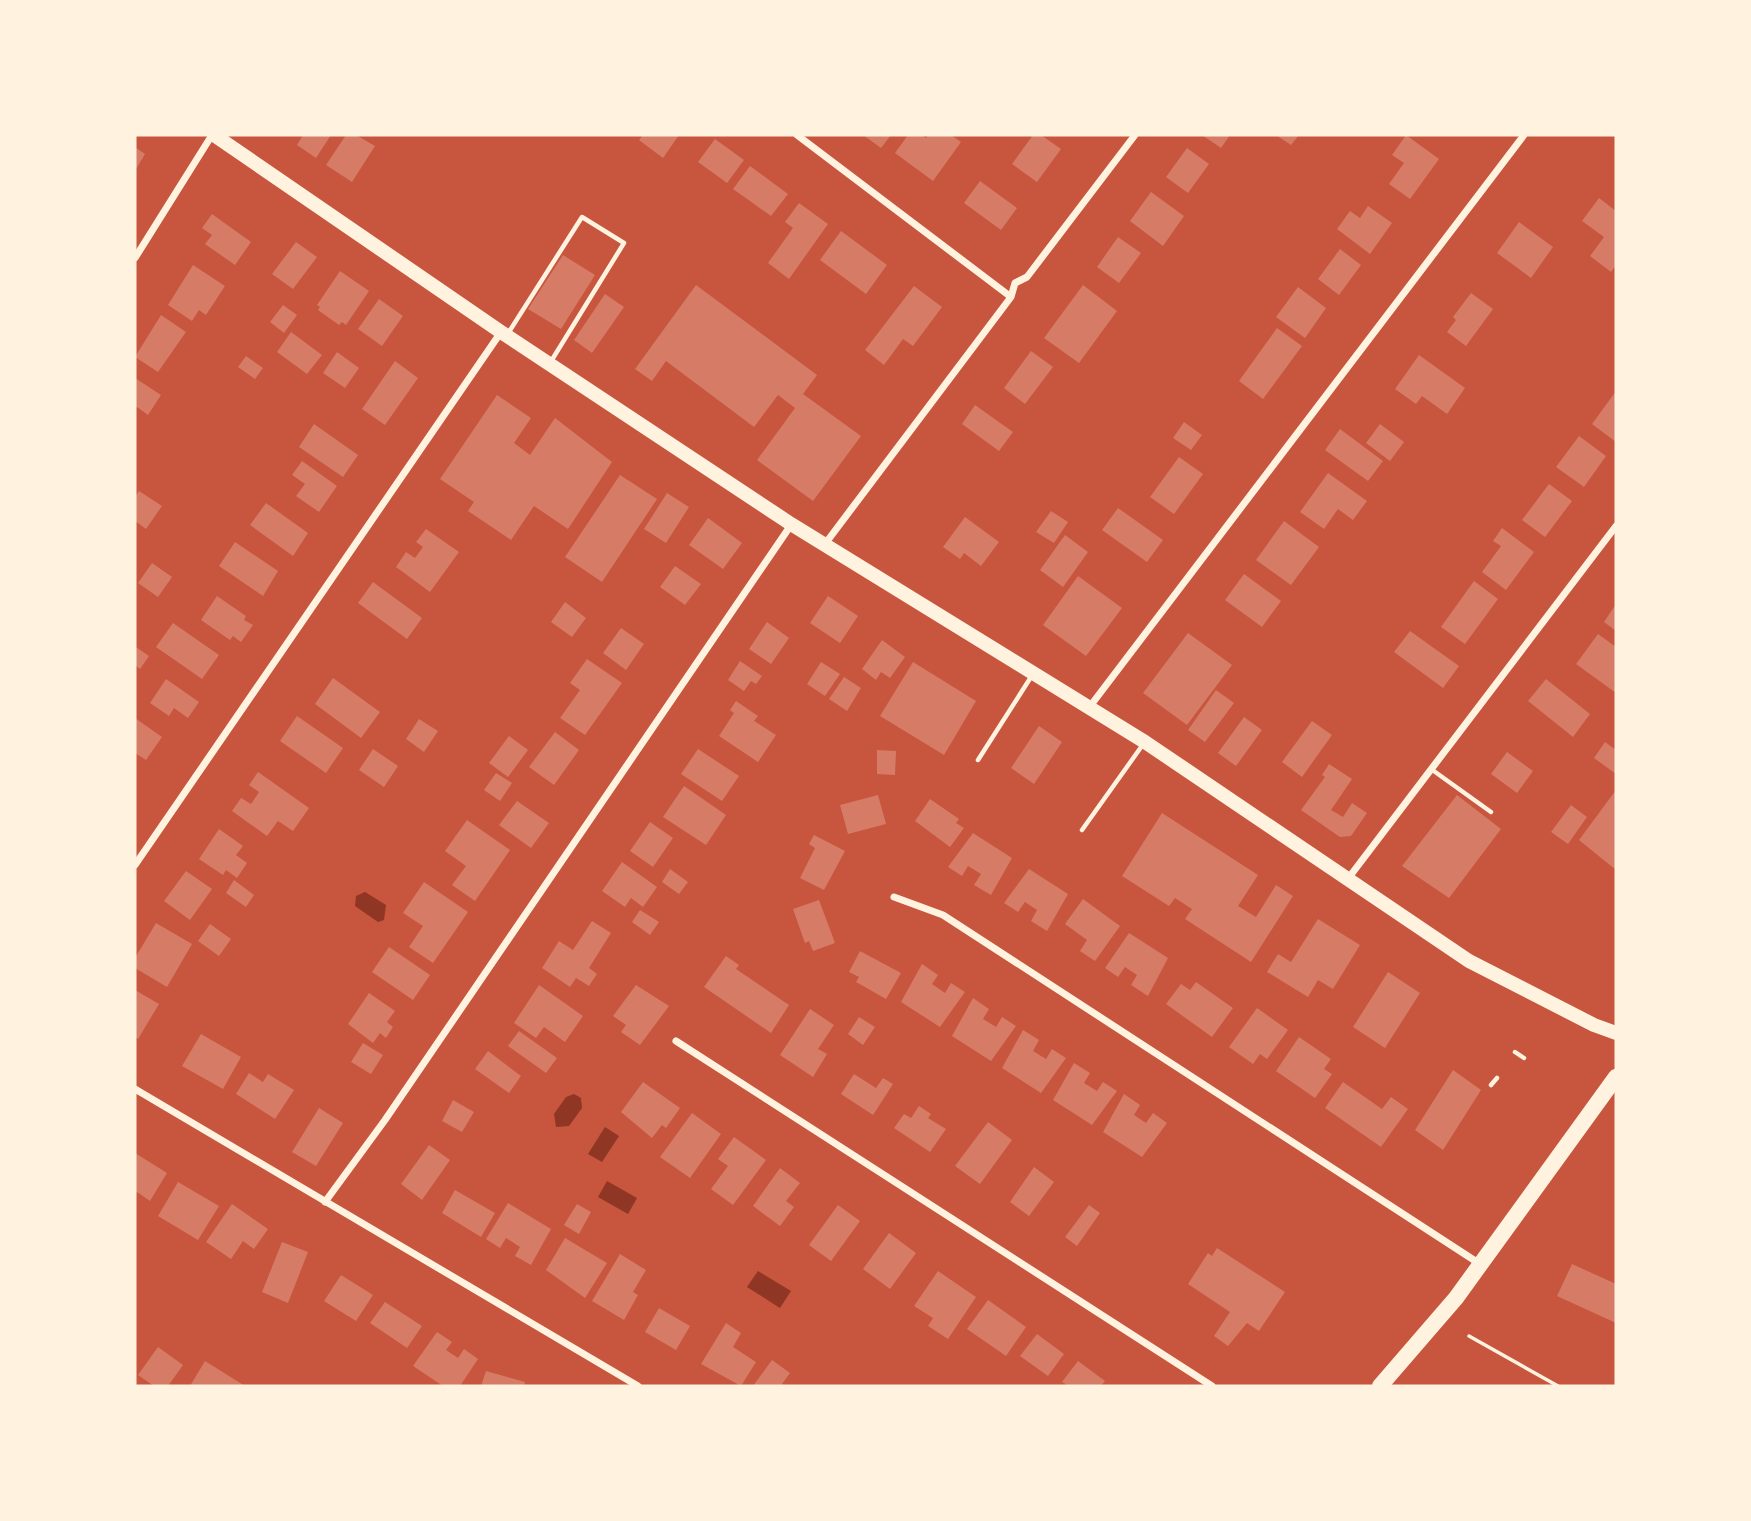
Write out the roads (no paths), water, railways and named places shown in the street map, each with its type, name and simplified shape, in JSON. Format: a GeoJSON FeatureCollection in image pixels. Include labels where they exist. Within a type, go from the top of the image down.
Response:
{"type":"FeatureCollection","features":[{"type":"Feature","properties":{"kind":"main road"},"geometry":{"type":"LineString","coordinates":[[213,135],[504,334],[792,524],[1034,672],[1087,709],[1145,742],[1469,961],[1594,1025],[1616,1033]]}},
{"type":"Feature","properties":{"kind":"main road"},"geometry":{"type":"LineString","coordinates":[[1380,1386],[1431,1329],[1616,1077]]}},
{"type":"Feature","properties":{"kind":"street"},"geometry":{"type":"LineString","coordinates":[[135,258],[213,135]]}},
{"type":"Feature","properties":{"kind":"street"},"geometry":{"type":"LineString","coordinates":[[797,135],[1011,297]]}},
{"type":"Feature","properties":{"kind":"street"},"geometry":{"type":"LineString","coordinates":[[825,544],[1011,297],[1015,283],[1027,276],[1135,135]]}},
{"type":"Feature","properties":{"kind":"street"},"geometry":{"type":"LineString","coordinates":[[1087,709],[1524,135]]}},
{"type":"Feature","properties":{"kind":"street"},"geometry":{"type":"LineString","coordinates":[[135,865],[504,334]]}},
{"type":"Feature","properties":{"kind":"street"},"geometry":{"type":"LineString","coordinates":[[325,1202],[385,1120],[792,524]]}},
{"type":"Feature","properties":{"kind":"street"},"geometry":{"type":"LineString","coordinates":[[1346,880],[1616,526]]}},
{"type":"Feature","properties":{"kind":"street"},"geometry":{"type":"LineString","coordinates":[[894,897],[943,915],[1480,1264]]}},
{"type":"Feature","properties":{"kind":"street"},"geometry":{"type":"LineString","coordinates":[[676,1041],[1212,1386]]}},
{"type":"Feature","properties":{"kind":"street"},"geometry":{"type":"LineString","coordinates":[[135,1089],[638,1386]]}},
{"type":"Feature","properties":{"kind":"lane"},"geometry":{"type":"LineString","coordinates":[[504,334],[582,217],[624,243],[550,364]]}},
{"type":"Feature","properties":{"kind":"lane"},"geometry":{"type":"LineString","coordinates":[[978,760],[1034,672]]}},
{"type":"Feature","properties":{"kind":"lane"},"geometry":{"type":"LineString","coordinates":[[1082,830],[1145,742]]}},
{"type":"Feature","properties":{"kind":"lane"},"geometry":{"type":"LineString","coordinates":[[1431,769],[1491,812]]}},
{"type":"Feature","properties":{"kind":"lane"},"geometry":{"type":"LineString","coordinates":[[1515,1052],[1524,1058]]}},
{"type":"Feature","properties":{"kind":"lane"},"geometry":{"type":"LineString","coordinates":[[1491,1085],[1497,1078]]}}]}
